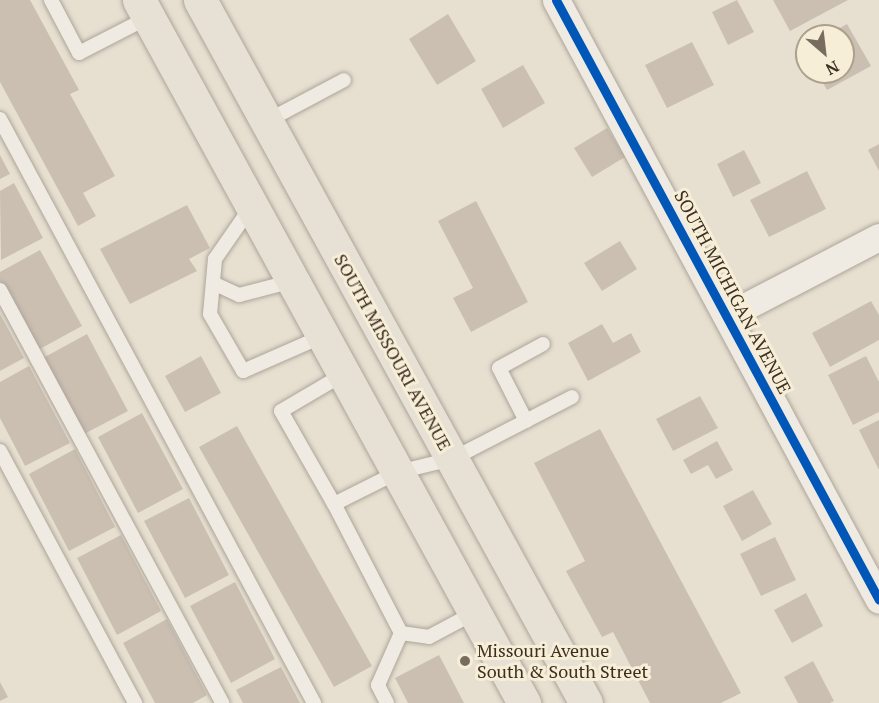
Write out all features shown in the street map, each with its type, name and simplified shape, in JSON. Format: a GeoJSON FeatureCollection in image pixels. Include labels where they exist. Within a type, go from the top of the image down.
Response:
{"type":"FeatureCollection","features":[{"type":"Feature","properties":{"kind":"main road","name":"SOUTH MISSOURI AVENUE"},"geometry":{"type":"LineString","coordinates":[[200,0],[586,703]]}},
{"type":"Feature","properties":{"kind":"main road"},"geometry":{"type":"LineString","coordinates":[[144,8],[524,703]]}},
{"type":"Feature","properties":{"kind":"street","name":"SOUTH MICHIGAN AVENUE"},"geometry":{"type":"LineString","coordinates":[[556,0],[879,600]]}},
{"type":"Feature","properties":{"kind":"street"},"geometry":{"type":"LineString","coordinates":[[728,316],[879,237]]}},
{"type":"Feature","properties":{"kind":"lane"},"geometry":{"type":"LineString","coordinates":[[51,0],[80,53],[144,8]]}},
{"type":"Feature","properties":{"kind":"lane"},"geometry":{"type":"LineString","coordinates":[[267,121],[344,80]]}},
{"type":"Feature","properties":{"kind":"lane"},"geometry":{"type":"LineString","coordinates":[[0,118],[314,703]]}},
{"type":"Feature","properties":{"kind":"lane"},"geometry":{"type":"LineString","coordinates":[[251,207],[215,259],[210,314],[243,371],[323,336]]}},
{"type":"Feature","properties":{"kind":"lane"},"geometry":{"type":"LineString","coordinates":[[213,283],[239,295],[293,281]]}},
{"type":"Feature","properties":{"kind":"lane"},"geometry":{"type":"LineString","coordinates":[[0,290],[222,703]]}},
{"type":"Feature","properties":{"kind":"lane"},"geometry":{"type":"LineString","coordinates":[[526,421],[499,369],[543,344]]}},
{"type":"Feature","properties":{"kind":"lane"},"geometry":{"type":"LineString","coordinates":[[344,374],[281,411],[334,504],[401,633]]}},
{"type":"Feature","properties":{"kind":"lane"},"geometry":{"type":"LineString","coordinates":[[334,504],[398,472],[452,459],[572,397]]}},
{"type":"Feature","properties":{"kind":"lane"},"geometry":{"type":"LineString","coordinates":[[0,451],[135,703]]}},
{"type":"Feature","properties":{"kind":"lane"},"geometry":{"type":"LineString","coordinates":[[401,633],[429,637],[474,613]]}},
{"type":"Feature","properties":{"kind":"lane"},"geometry":{"type":"LineString","coordinates":[[387,703],[378,684],[401,633]]}},
{"type":"Feature","properties":{"kind":"building"},"geometry":{"type":"Polygon","coordinates":[[[0,0],[30,0],[79,90],[70,94],[115,176],[83,193],[96,216],[78,226],[0,82],[0,0]]]}},
{"type":"Feature","properties":{"kind":"building"},"geometry":{"type":"Polygon","coordinates":[[[737,0],[754,32],[728,45],[712,12],[737,0]]]}},
{"type":"Feature","properties":{"kind":"building"},"geometry":{"type":"Polygon","coordinates":[[[773,0],[848,0],[803,24],[795,24],[795,28],[790,31],[773,0]]]}},
{"type":"Feature","properties":{"kind":"building"},"geometry":{"type":"Polygon","coordinates":[[[448,14],[476,61],[437,85],[409,39],[448,14]]]}},
{"type":"Feature","properties":{"kind":"building"},"geometry":{"type":"Polygon","coordinates":[[[855,38],[871,66],[855,75],[855,38]]]}},
{"type":"Feature","properties":{"kind":"building"},"geometry":{"type":"Polygon","coordinates":[[[692,42],[714,85],[667,108],[645,65],[692,42]]]}},
{"type":"Feature","properties":{"kind":"building"},"geometry":{"type":"Polygon","coordinates":[[[523,65],[545,103],[503,128],[481,89],[523,65]]]}},
{"type":"Feature","properties":{"kind":"building"},"geometry":{"type":"Polygon","coordinates":[[[824,84],[838,84],[827,90],[824,84]]]}},
{"type":"Feature","properties":{"kind":"building"},"geometry":{"type":"Polygon","coordinates":[[[607,128],[625,157],[592,177],[574,148],[607,128]]]}},
{"type":"Feature","properties":{"kind":"building"},"geometry":{"type":"Polygon","coordinates":[[[879,144],[879,171],[868,150],[879,144]]]}},
{"type":"Feature","properties":{"kind":"building"},"geometry":{"type":"Polygon","coordinates":[[[744,150],[761,183],[733,197],[717,164],[744,150]]]}},
{"type":"Feature","properties":{"kind":"building"},"geometry":{"type":"Polygon","coordinates":[[[0,155],[10,174],[0,179],[0,155]]]}},
{"type":"Feature","properties":{"kind":"building"},"geometry":{"type":"Polygon","coordinates":[[[807,171],[826,209],[769,237],[750,200],[807,171]]]}},
{"type":"Feature","properties":{"kind":"building"},"geometry":{"type":"Polygon","coordinates":[[[14,183],[43,238],[1,260],[0,191],[14,183]]]}},
{"type":"Feature","properties":{"kind":"building"},"geometry":{"type":"Polygon","coordinates":[[[476,201],[528,302],[471,332],[453,298],[473,288],[438,221],[476,201]]]}},
{"type":"Feature","properties":{"kind":"building"},"geometry":{"type":"Polygon","coordinates":[[[187,205],[210,248],[189,259],[197,271],[130,304],[100,249],[187,205]]]}},
{"type":"Feature","properties":{"kind":"building"},"geometry":{"type":"Polygon","coordinates":[[[620,241],[637,269],[602,291],[584,263],[620,241]]]}},
{"type":"Feature","properties":{"kind":"building"},"geometry":{"type":"Polygon","coordinates":[[[40,250],[82,326],[38,350],[0,281],[0,272],[40,250]]]}},
{"type":"Feature","properties":{"kind":"building"},"geometry":{"type":"Polygon","coordinates":[[[871,301],[879,315],[879,340],[830,367],[812,333],[871,301]]]}},
{"type":"Feature","properties":{"kind":"building"},"geometry":{"type":"Polygon","coordinates":[[[0,314],[24,358],[0,371],[0,314]]]}},
{"type":"Feature","properties":{"kind":"building"},"geometry":{"type":"Polygon","coordinates":[[[602,324],[613,343],[631,333],[641,352],[588,381],[568,343],[602,324]]]}},
{"type":"Feature","properties":{"kind":"building"},"geometry":{"type":"Polygon","coordinates":[[[87,334],[128,411],[84,434],[43,358],[87,334]]]}},
{"type":"Feature","properties":{"kind":"building"},"geometry":{"type":"Polygon","coordinates":[[[201,356],[221,393],[185,412],[165,376],[201,356]]]}},
{"type":"Feature","properties":{"kind":"building"},"geometry":{"type":"Polygon","coordinates":[[[866,356],[879,382],[879,412],[853,425],[828,375],[866,356]]]}},
{"type":"Feature","properties":{"kind":"building"},"geometry":{"type":"Polygon","coordinates":[[[29,366],[70,443],[25,466],[0,418],[0,382],[29,366]]]}},
{"type":"Feature","properties":{"kind":"building"},"geometry":{"type":"Polygon","coordinates":[[[700,396],[718,428],[673,451],[656,419],[700,396]]]}},
{"type":"Feature","properties":{"kind":"building"},"geometry":{"type":"Polygon","coordinates":[[[142,413],[183,489],[138,513],[98,437],[142,413]]]}},
{"type":"Feature","properties":{"kind":"building"},"geometry":{"type":"Polygon","coordinates":[[[879,420],[879,470],[859,430],[879,420]]]}},
{"type":"Feature","properties":{"kind":"building"},"geometry":{"type":"Polygon","coordinates":[[[237,426],[372,666],[334,687],[199,447],[237,426]]]}},
{"type":"Feature","properties":{"kind":"building"},"geometry":{"type":"Polygon","coordinates":[[[600,429],[741,693],[721,703],[650,703],[613,632],[602,637],[566,571],[585,561],[534,463],[600,429]]]}},
{"type":"Feature","properties":{"kind":"building"},"geometry":{"type":"Polygon","coordinates":[[[717,441],[733,470],[716,479],[708,465],[691,474],[683,460],[717,441]]]}},
{"type":"Feature","properties":{"kind":"building"},"geometry":{"type":"Polygon","coordinates":[[[75,449],[115,527],[69,551],[29,474],[75,449]]]}},
{"type":"Feature","properties":{"kind":"building"},"geometry":{"type":"Polygon","coordinates":[[[753,490],[772,524],[742,541],[723,506],[753,490]]]}},
{"type":"Feature","properties":{"kind":"building"},"geometry":{"type":"Polygon","coordinates":[[[189,498],[229,575],[185,598],[144,521],[189,498]]]}},
{"type":"Feature","properties":{"kind":"building"},"geometry":{"type":"Polygon","coordinates":[[[121,535],[161,611],[117,635],[77,558],[121,535]]]}},
{"type":"Feature","properties":{"kind":"building"},"geometry":{"type":"Polygon","coordinates":[[[775,537],[796,580],[761,596],[740,554],[775,537]]]}},
{"type":"Feature","properties":{"kind":"building"},"geometry":{"type":"Polygon","coordinates":[[[235,582],[275,659],[231,683],[190,606],[235,582]]]}},
{"type":"Feature","properties":{"kind":"building"},"geometry":{"type":"Polygon","coordinates":[[[806,593],[823,626],[792,643],[774,610],[806,593]]]}},
{"type":"Feature","properties":{"kind":"building"},"geometry":{"type":"Polygon","coordinates":[[[167,619],[207,695],[193,703],[155,703],[123,643],[167,619]]]}},
{"type":"Feature","properties":{"kind":"building"},"geometry":{"type":"Polygon","coordinates":[[[439,655],[464,703],[408,703],[395,678],[439,655]]]}},
{"type":"Feature","properties":{"kind":"building"},"geometry":{"type":"Polygon","coordinates":[[[813,661],[834,701],[830,703],[798,703],[784,677],[813,661]]]}},
{"type":"Feature","properties":{"kind":"building"},"geometry":{"type":"Polygon","coordinates":[[[281,667],[300,703],[243,703],[236,690],[281,667]]]}},
{"type":"Feature","properties":{"kind":"building"},"geometry":{"type":"Polygon","coordinates":[[[0,682],[8,697],[0,701],[0,682]]]}},
{"type":"Feature","properties":{"kind":"cycle path"},"geometry":{"type":"LineString","coordinates":[[556,0],[879,600]]}},
{"type":"Feature","properties":{"kind":"place","name":"Missouri Avenue South & South Street"},"geometry":{"type":"Point","coordinates":[465,661]}}]}
